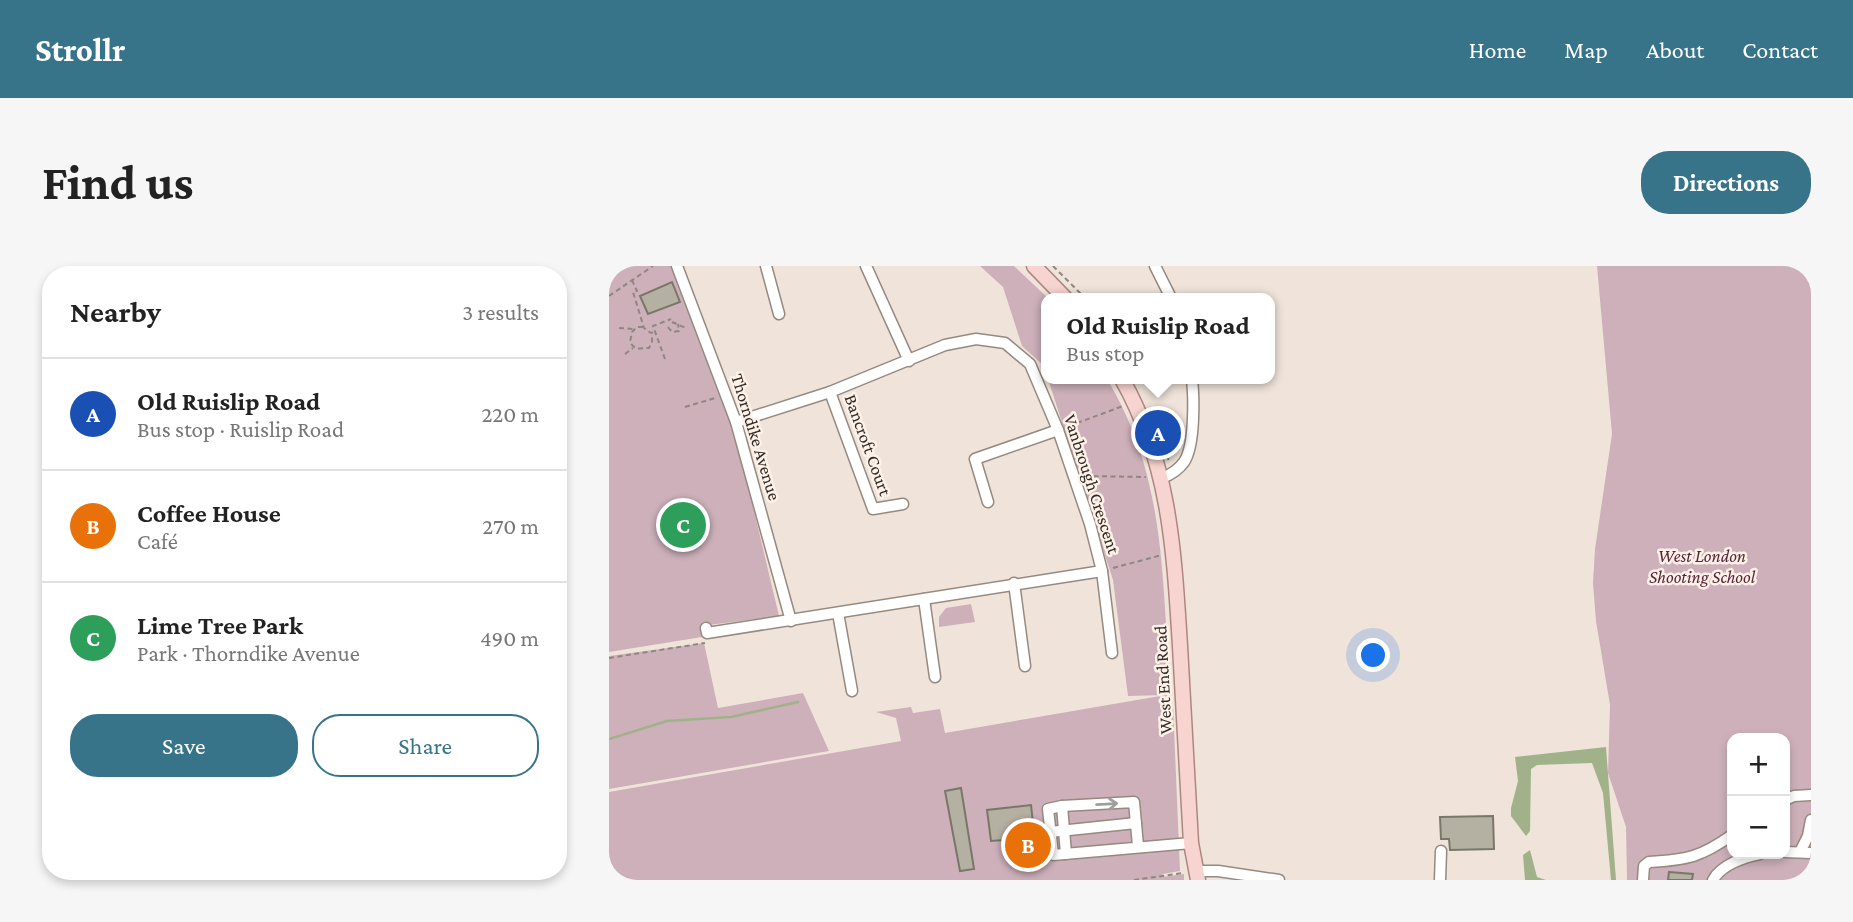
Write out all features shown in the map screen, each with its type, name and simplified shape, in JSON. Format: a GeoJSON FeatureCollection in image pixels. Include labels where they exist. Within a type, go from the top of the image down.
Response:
{"type":"FeatureCollection","features":[{"type":"Feature","properties":{"kind":"main road"},"geometry":{"type":"LineString","coordinates":[[1034,266],[1060,293]]}},
{"type":"Feature","properties":{"kind":"main road","name":"West End Road"},"geometry":{"type":"LineString","coordinates":[[1124,384],[1143,423],[1174,552],[1191,842],[1198,876]]}},
{"type":"Feature","properties":{"kind":"street","name":"Thorndike Avenue"},"geometry":{"type":"LineString","coordinates":[[677,266],[736,422],[791,621]]}},
{"type":"Feature","properties":{"kind":"street"},"geometry":{"type":"LineString","coordinates":[[766,266],[779,314]]}},
{"type":"Feature","properties":{"kind":"street"},"geometry":{"type":"LineString","coordinates":[[866,266],[909,360]]}},
{"type":"Feature","properties":{"kind":"street"},"geometry":{"type":"LineString","coordinates":[[1155,266],[1168,293]]}},
{"type":"Feature","properties":{"kind":"street","name":"Vanbrough Crescent"},"geometry":{"type":"LineString","coordinates":[[706,628],[707,633],[791,621],[1014,583],[1102,571],[1074,476],[1030,363],[1006,344],[976,339],[944,345],[830,393],[736,422]]}},
{"type":"Feature","properties":{"kind":"street"},"geometry":{"type":"LineString","coordinates":[[1156,477],[1181,466],[1187,456],[1195,406],[1193,384]]}},
{"type":"Feature","properties":{"kind":"street","name":"Bancroft Court"},"geometry":{"type":"LineString","coordinates":[[830,393],[873,509],[903,505]]}},
{"type":"Feature","properties":{"kind":"street"},"geometry":{"type":"LineString","coordinates":[[988,502],[975,459],[1058,430]]}},
{"type":"Feature","properties":{"kind":"street"},"geometry":{"type":"LineString","coordinates":[[1102,571],[1112,653]]}},
{"type":"Feature","properties":{"kind":"street"},"geometry":{"type":"LineString","coordinates":[[1014,583],[1025,666]]}},
{"type":"Feature","properties":{"kind":"street"},"geometry":{"type":"LineString","coordinates":[[924,599],[935,677]]}},
{"type":"Feature","properties":{"kind":"street"},"geometry":{"type":"LineString","coordinates":[[838,613],[852,691]]}},
{"type":"Feature","properties":{"kind":"street"},"geometry":{"type":"LineString","coordinates":[[1790,798],[1811,795]]}},
{"type":"Feature","properties":{"kind":"street"},"geometry":{"type":"LineString","coordinates":[[1138,846],[1134,802],[1048,809],[1053,855],[1191,842]]}},
{"type":"Feature","properties":{"kind":"street"},"geometry":{"type":"LineString","coordinates":[[1062,806],[1066,854]]}},
{"type":"Feature","properties":{"kind":"street"},"geometry":{"type":"LineString","coordinates":[[1806,853],[1811,820]]}},
{"type":"Feature","properties":{"kind":"street"},"geometry":{"type":"LineString","coordinates":[[1049,832],[1136,823]]}},
{"type":"Feature","properties":{"kind":"street"},"geometry":{"type":"LineString","coordinates":[[1643,880],[1644,866],[1649,862],[1693,858],[1727,839]]}},
{"type":"Feature","properties":{"kind":"street"},"geometry":{"type":"LineString","coordinates":[[1440,880],[1441,851]]}},
{"type":"Feature","properties":{"kind":"street"},"geometry":{"type":"LineString","coordinates":[[1713,880],[1717,873],[1742,859]]}},
{"type":"Feature","properties":{"kind":"street"},"geometry":{"type":"LineString","coordinates":[[1198,876],[1218,871],[1279,880]]}},
{"type":"Feature","properties":{"kind":"path"},"geometry":{"type":"LineString","coordinates":[[609,296],[653,266]]}},
{"type":"Feature","properties":{"kind":"path"},"geometry":{"type":"LineString","coordinates":[[1053,266],[1080,293]]}},
{"type":"Feature","properties":{"kind":"path"},"geometry":{"type":"LineString","coordinates":[[632,280],[637,291],[633,292],[645,328]]}},
{"type":"Feature","properties":{"kind":"path"},"geometry":{"type":"LineString","coordinates":[[634,329],[630,342],[641,349],[649,348],[653,326],[672,321],[686,328]]}},
{"type":"Feature","properties":{"kind":"path"},"geometry":{"type":"LineString","coordinates":[[669,327],[672,332],[679,331],[678,324]]}},
{"type":"Feature","properties":{"kind":"path"},"geometry":{"type":"LineString","coordinates":[[619,328],[645,328],[652,332],[665,359]]}},
{"type":"Feature","properties":{"kind":"path"},"geometry":{"type":"LineString","coordinates":[[625,354],[634,347]]}},
{"type":"Feature","properties":{"kind":"path"},"geometry":{"type":"LineString","coordinates":[[685,407],[726,397]]}},
{"type":"Feature","properties":{"kind":"path"},"geometry":{"type":"LineString","coordinates":[[1058,430],[1125,406]]}},
{"type":"Feature","properties":{"kind":"path"},"geometry":{"type":"LineString","coordinates":[[1074,476],[1156,477]]}},
{"type":"Feature","properties":{"kind":"path"},"geometry":{"type":"LineString","coordinates":[[1102,571],[1165,554]]}},
{"type":"Feature","properties":{"kind":"path"},"geometry":{"type":"LineString","coordinates":[[609,658],[710,642],[719,631]]}},
{"type":"Feature","properties":{"kind":"path"},"geometry":{"type":"LineString","coordinates":[[1134,880],[1198,876]]}},
{"type":"Feature","properties":{"kind":"green space"},"geometry":{"type":"Polygon","coordinates":[[[609,266],[672,266],[736,435],[779,616],[701,626],[702,637],[609,652],[609,266]]]}},
{"type":"Feature","properties":{"kind":"green space"},"geometry":{"type":"Polygon","coordinates":[[[980,266],[1014,266],[1043,293],[1041,363],[1022,346],[1003,287],[980,266]]]}},
{"type":"Feature","properties":{"kind":"green space","name":"West London Shooting School"},"geometry":{"type":"Polygon","coordinates":[[[1597,266],[1811,266],[1811,880],[1627,880],[1626,827],[1608,773],[1610,705],[1596,621],[1593,583],[1595,549],[1612,434],[1597,266]]]}},
{"type":"Feature","properties":{"kind":"green space"},"geometry":{"type":"Polygon","coordinates":[[[1050,384],[1110,384],[1123,408],[1145,468],[1158,529],[1161,560],[1170,669],[1170,706],[1173,705],[1180,871],[1163,874],[1162,877],[1184,874],[1184,880],[609,880],[609,792],[901,741],[896,718],[876,712],[911,707],[913,713],[940,709],[945,733],[1166,695],[1128,696],[1113,580],[1050,384]]]}},
{"type":"Feature","properties":{"kind":"green space"},"geometry":{"type":"Polygon","coordinates":[[[971,604],[975,622],[939,627],[939,617],[946,608],[971,604]]]}},
{"type":"Feature","properties":{"kind":"green space"},"geometry":{"type":"Polygon","coordinates":[[[704,643],[718,708],[803,693],[829,751],[609,789],[609,656],[704,643]]]}},
{"type":"Feature","properties":{"kind":"shaded area"},"geometry":{"type":"Polygon","coordinates":[[[1606,747],[1616,880],[1611,880],[1603,793],[1592,763],[1537,765],[1531,769],[1530,831],[1526,836],[1511,816],[1518,781],[1515,757],[1606,747]]]}},
{"type":"Feature","properties":{"kind":"shaded area"},"geometry":{"type":"Polygon","coordinates":[[[1530,850],[1537,877],[1546,880],[1525,880],[1523,855],[1530,850]]]}},
{"type":"Feature","properties":{"kind":"building"},"geometry":{"type":"Polygon","coordinates":[[[672,282],[680,302],[648,314],[640,296],[672,282]]]}},
{"type":"Feature","properties":{"kind":"building"},"geometry":{"type":"Polygon","coordinates":[[[961,788],[974,869],[960,871],[945,791],[961,788]]]}},
{"type":"Feature","properties":{"kind":"building"},"geometry":{"type":"Polygon","coordinates":[[[1031,805],[1036,850],[1005,853],[1004,840],[991,841],[987,810],[1031,805]]]}},
{"type":"Feature","properties":{"kind":"building"},"geometry":{"type":"Polygon","coordinates":[[[1493,816],[1494,849],[1450,850],[1449,839],[1441,839],[1440,817],[1493,816]]]}},
{"type":"Feature","properties":{"kind":"building"},"geometry":{"type":"Polygon","coordinates":[[[1669,872],[1693,874],[1692,880],[1668,880],[1669,872]]]}},
{"type":"Feature","properties":{"kind":"waterway"},"geometry":{"type":"LineString","coordinates":[[609,739],[667,721],[731,717],[798,702]]}},
{"type":"Feature","properties":{"kind":"place","name":"Old Ruislip Road"},"geometry":{"type":"Point","coordinates":[1158,433]}},
{"type":"Feature","properties":{"kind":"place","name":"Lime Tree Park"},"geometry":{"type":"Point","coordinates":[683,525]}},
{"type":"Feature","properties":{"kind":"place","name":"Coffee House"},"geometry":{"type":"Point","coordinates":[1028,845]}}]}
